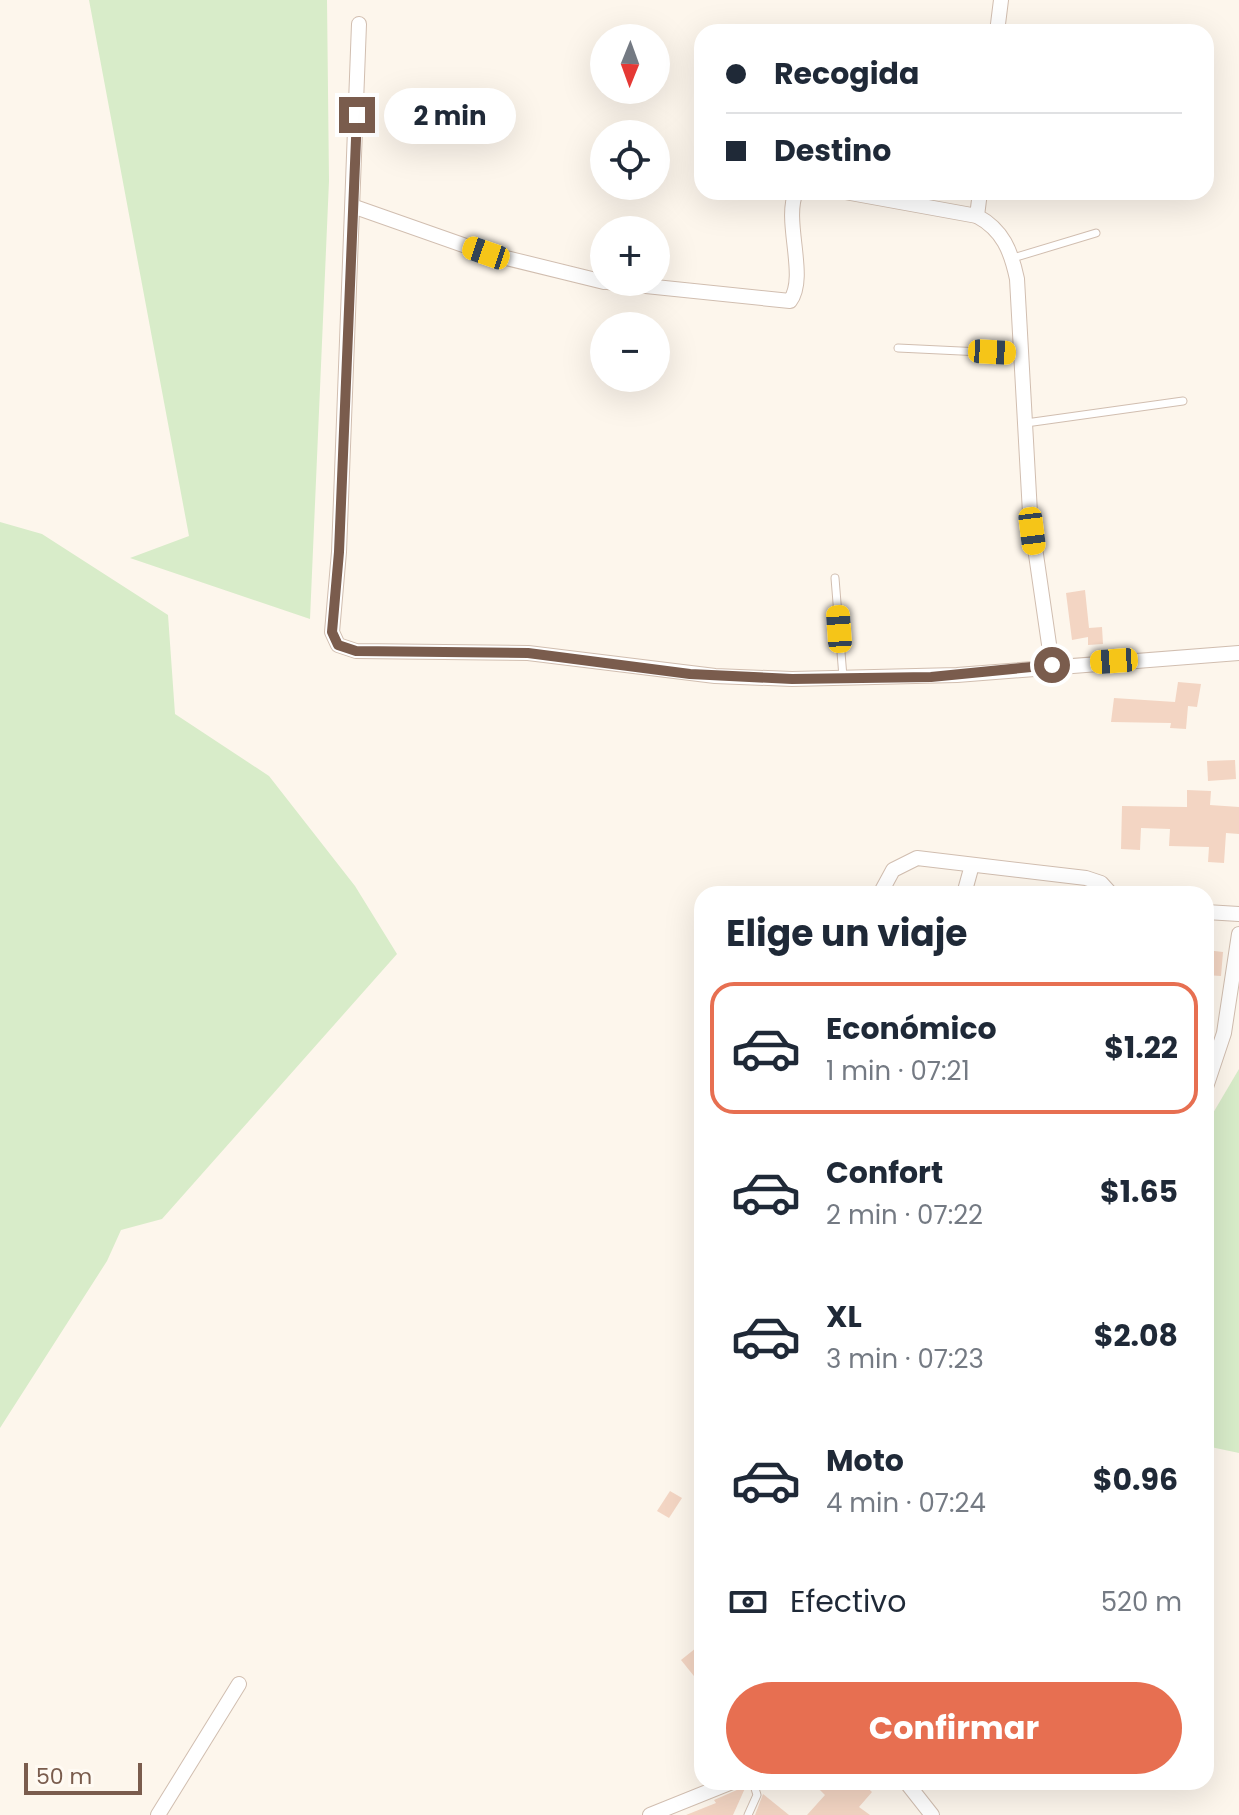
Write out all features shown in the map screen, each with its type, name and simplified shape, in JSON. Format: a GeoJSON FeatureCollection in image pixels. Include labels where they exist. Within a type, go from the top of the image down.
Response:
{"type":"FeatureCollection","features":[{"type":"Feature","properties":{"kind":"street"},"geometry":{"type":"LineString","coordinates":[[998,24],[1001,0]]}},
{"type":"Feature","properties":{"kind":"street"},"geometry":{"type":"LineString","coordinates":[[359,24],[355,207],[339,552],[332,632],[338,645],[356,651],[528,653],[715,676],[843,680],[957,675],[1052,665],[1239,653]]}},
{"type":"Feature","properties":{"kind":"street"},"geometry":{"type":"LineString","coordinates":[[670,289],[790,301],[795,285],[794,200]]}},
{"type":"Feature","properties":{"kind":"street"},"geometry":{"type":"LineString","coordinates":[[889,200],[977,216],[998,230],[1013,258],[1023,354],[1030,513],[1052,665]]}},
{"type":"Feature","properties":{"kind":"street"},"geometry":{"type":"LineString","coordinates":[[977,216],[979,200]]}},
{"type":"Feature","properties":{"kind":"street"},"geometry":{"type":"LineString","coordinates":[[355,207],[486,253],[590,278]]}},
{"type":"Feature","properties":{"kind":"street"},"geometry":{"type":"LineString","coordinates":[[884,886],[893,870],[910,859],[1094,880],[1101,886]]}},
{"type":"Feature","properties":{"kind":"street"},"geometry":{"type":"LineString","coordinates":[[966,886],[972,865]]}},
{"type":"Feature","properties":{"kind":"street"},"geometry":{"type":"LineString","coordinates":[[1214,912],[1239,914]]}},
{"type":"Feature","properties":{"kind":"street"},"geometry":{"type":"LineString","coordinates":[[1214,1049],[1239,934]]}},
{"type":"Feature","properties":{"kind":"street"},"geometry":{"type":"LineString","coordinates":[[158,1815],[239,1684]]}},
{"type":"Feature","properties":{"kind":"street"},"geometry":{"type":"LineString","coordinates":[[650,1815],[712,1790]]}},
{"type":"Feature","properties":{"kind":"street"},"geometry":{"type":"LineString","coordinates":[[911,1790],[925,1812]]}},
{"type":"Feature","properties":{"kind":"lane"},"geometry":{"type":"LineString","coordinates":[[1013,258],[1096,233]]}},
{"type":"Feature","properties":{"kind":"lane"},"geometry":{"type":"LineString","coordinates":[[898,348],[1023,354]]}},
{"type":"Feature","properties":{"kind":"lane"},"geometry":{"type":"LineString","coordinates":[[1026,423],[1183,401]]}},
{"type":"Feature","properties":{"kind":"lane"},"geometry":{"type":"LineString","coordinates":[[835,578],[843,680]]}},
{"type":"Feature","properties":{"kind":"lane"},"geometry":{"type":"LineString","coordinates":[[748,1815],[757,1795],[755,1790]]}},
{"type":"Feature","properties":{"kind":"green space"},"geometry":{"type":"Polygon","coordinates":[[[89,0],[327,0],[329,181],[310,619],[130,558],[189,536],[89,0]]]}},
{"type":"Feature","properties":{"kind":"green space"},"geometry":{"type":"Polygon","coordinates":[[[0,522],[42,534],[168,615],[175,714],[269,776],[355,886],[397,954],[162,1219],[121,1230],[107,1261],[0,1428],[0,522]]]}},
{"type":"Feature","properties":{"kind":"green space"},"geometry":{"type":"Polygon","coordinates":[[[1239,1069],[1239,1453],[1214,1448],[1214,1111],[1239,1069]]]}},
{"type":"Feature","properties":{"kind":"building"},"geometry":{"type":"Polygon","coordinates":[[[1085,590],[1089,628],[1102,627],[1103,644],[1088,645],[1088,637],[1072,640],[1066,593],[1085,590]]]}},
{"type":"Feature","properties":{"kind":"building"},"geometry":{"type":"Polygon","coordinates":[[[1178,682],[1201,684],[1197,707],[1188,706],[1186,729],[1170,728],[1171,723],[1111,722],[1114,698],[1175,702],[1178,682]]]}},
{"type":"Feature","properties":{"kind":"building"},"geometry":{"type":"Polygon","coordinates":[[[1235,760],[1236,779],[1208,781],[1207,761],[1235,760]]]}},
{"type":"Feature","properties":{"kind":"building"},"geometry":{"type":"Polygon","coordinates":[[[1187,790],[1211,791],[1210,805],[1239,807],[1239,834],[1226,833],[1224,863],[1208,862],[1209,847],[1169,846],[1170,829],[1141,828],[1140,850],[1121,849],[1122,806],[1187,807],[1187,790]]]}},
{"type":"Feature","properties":{"kind":"building"},"geometry":{"type":"Polygon","coordinates":[[[1214,951],[1223,952],[1221,976],[1214,976],[1214,951]]]}},
{"type":"Feature","properties":{"kind":"building"},"geometry":{"type":"Polygon","coordinates":[[[670,1491],[682,1498],[669,1518],[657,1511],[670,1491]]]}},
{"type":"Feature","properties":{"kind":"building"},"geometry":{"type":"Polygon","coordinates":[[[694,1650],[694,1676],[681,1660],[694,1650]]]}},
{"type":"Feature","properties":{"kind":"building"},"geometry":{"type":"Polygon","coordinates":[[[744,1790],[733,1815],[686,1815],[716,1803],[714,1800],[744,1790]]]}},
{"type":"Feature","properties":{"kind":"building"},"geometry":{"type":"Polygon","coordinates":[[[820,1790],[870,1790],[872,1792],[859,1807],[870,1815],[807,1815],[825,1795],[820,1790]]]}},
{"type":"Feature","properties":{"kind":"building"},"geometry":{"type":"Polygon","coordinates":[[[763,1794],[789,1815],[755,1815],[763,1794]]]}},
{"type":"Feature","properties":{"kind":"route"},"geometry":{"type":"LineString","coordinates":[[357,115],[339,552],[332,632],[338,645],[356,651],[528,653],[690,674],[792,679],[931,677],[1052,665]]}}]}
